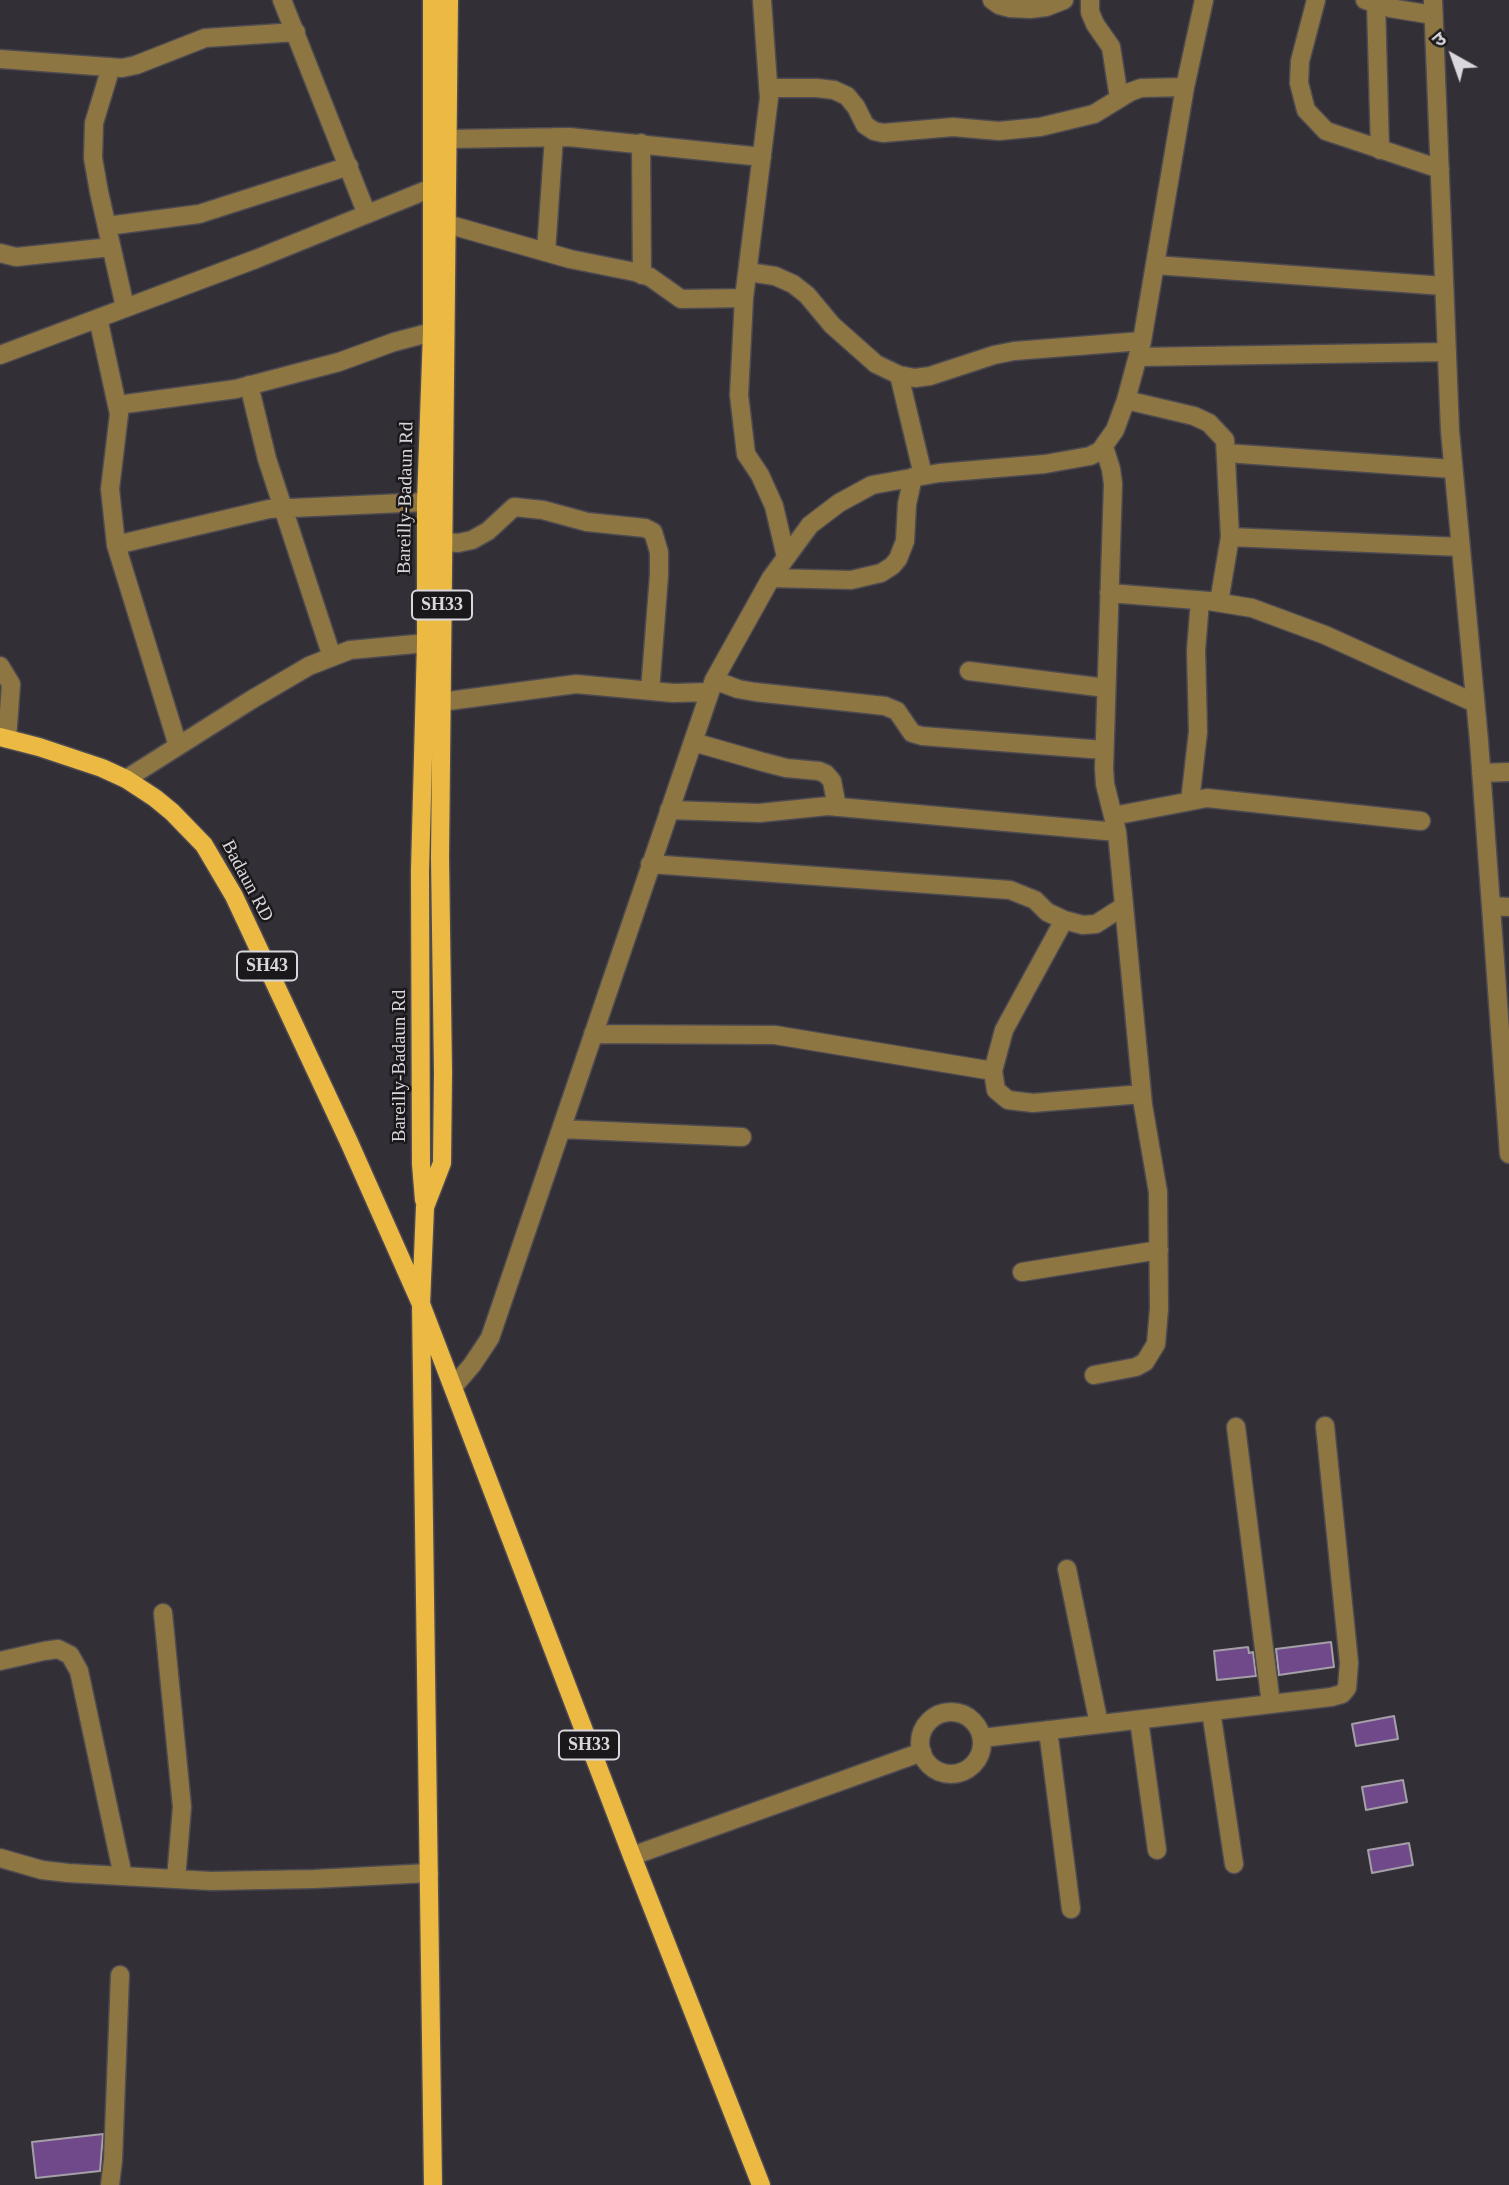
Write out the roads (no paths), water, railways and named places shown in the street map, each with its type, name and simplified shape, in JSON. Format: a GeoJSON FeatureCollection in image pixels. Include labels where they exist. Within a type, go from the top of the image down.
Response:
{"type":"FeatureCollection","features":[{"type":"Feature","properties":{"kind":"main road","name":"Bareilly-Badaun Rd"},"geometry":{"type":"LineString","coordinates":[[425,1207],[421,1164],[420,871],[426,643],[426,502],[439,184],[432,0]]}},
{"type":"Feature","properties":{"kind":"main road","name":"SH33"},"geometry":{"type":"LineString","coordinates":[[433,2185],[421,1304],[425,1207],[442,1163],[441,702],[447,224],[439,184],[448,139],[449,0]]}},
{"type":"Feature","properties":{"kind":"main road","name":"Badaun RD"},"geometry":{"type":"LineString","coordinates":[[3,738],[60,754],[126,779],[172,812],[204,845],[219,867],[289,1014],[421,1304]]}},
{"type":"Feature","properties":{"kind":"main road","name":"SH33"},"geometry":{"type":"LineString","coordinates":[[421,1304],[761,2185]]}},
{"type":"Feature","properties":{"kind":"street"},"geometry":{"type":"LineString","coordinates":[[282,0],[366,212]]}},
{"type":"Feature","properties":{"kind":"street"},"geometry":{"type":"LineString","coordinates":[[762,0],[768,88],[744,298],[739,395],[746,454],[760,475],[774,506],[786,557]]}},
{"type":"Feature","properties":{"kind":"street"},"geometry":{"type":"LineString","coordinates":[[992,0],[1010,8],[1030,9],[1046,7],[1064,0]]}},
{"type":"Feature","properties":{"kind":"street"},"geometry":{"type":"LineString","coordinates":[[1090,0],[1090,12],[1095,24],[1111,47],[1119,98]]}},
{"type":"Feature","properties":{"kind":"street"},"geometry":{"type":"LineString","coordinates":[[454,1386],[490,1338],[712,686],[771,578],[810,525],[839,503],[872,485],[918,476],[1045,464],[1090,456],[1104,447],[1115,430],[1140,349],[1185,87],[1204,0]]}},
{"type":"Feature","properties":{"kind":"street"},"geometry":{"type":"LineString","coordinates":[[1316,0],[1300,61],[1299,83],[1306,110],[1326,131],[1440,169]]}},
{"type":"Feature","properties":{"kind":"street"},"geometry":{"type":"LineString","coordinates":[[1380,150],[1370,2],[1390,8],[1433,7],[1453,469],[1481,772],[1509,1154]]}},
{"type":"Feature","properties":{"kind":"street"},"geometry":{"type":"LineString","coordinates":[[0,59],[111,67],[136,65],[205,38],[296,32]]}},
{"type":"Feature","properties":{"kind":"street"},"geometry":{"type":"LineString","coordinates":[[111,67],[94,123],[94,172],[125,307]]}},
{"type":"Feature","properties":{"kind":"street"},"geometry":{"type":"LineString","coordinates":[[768,88],[834,90],[847,96],[865,125],[883,133],[953,127],[999,131],[1040,127],[1094,114],[1129,92],[1141,88],[1185,87]]}},
{"type":"Feature","properties":{"kind":"street"},"geometry":{"type":"LineString","coordinates":[[448,139],[554,138],[641,143],[762,157]]}},
{"type":"Feature","properties":{"kind":"street"},"geometry":{"type":"LineString","coordinates":[[546,252],[554,138]]}},
{"type":"Feature","properties":{"kind":"street"},"geometry":{"type":"LineString","coordinates":[[641,143],[642,275]]}},
{"type":"Feature","properties":{"kind":"street"},"geometry":{"type":"LineString","coordinates":[[107,226],[199,214],[349,166]]}},
{"type":"Feature","properties":{"kind":"street"},"geometry":{"type":"LineString","coordinates":[[0,355],[256,259],[439,184]]}},
{"type":"Feature","properties":{"kind":"street"},"geometry":{"type":"LineString","coordinates":[[447,224],[650,277],[681,299],[744,298]]}},
{"type":"Feature","properties":{"kind":"street"},"geometry":{"type":"LineString","coordinates":[[0,253],[16,257],[111,247]]}},
{"type":"Feature","properties":{"kind":"street"},"geometry":{"type":"LineString","coordinates":[[1155,265],[1444,286]]}},
{"type":"Feature","properties":{"kind":"street"},"geometry":{"type":"LineString","coordinates":[[748,272],[775,276],[793,284],[807,295],[832,326],[876,364],[899,375],[930,376],[1014,351],[1140,349],[1447,352]]}},
{"type":"Feature","properties":{"kind":"street"},"geometry":{"type":"LineString","coordinates":[[98,318],[117,405],[118,430],[110,489],[116,545],[178,746]]}},
{"type":"Feature","properties":{"kind":"street"},"geometry":{"type":"LineString","coordinates":[[117,405],[249,385],[339,362],[394,342],[432,332]]}},
{"type":"Feature","properties":{"kind":"street"},"geometry":{"type":"LineString","coordinates":[[771,578],[851,580],[881,573],[898,559],[905,541],[907,505],[918,476],[899,375]]}},
{"type":"Feature","properties":{"kind":"street"},"geometry":{"type":"LineString","coordinates":[[249,385],[264,448],[332,657]]}},
{"type":"Feature","properties":{"kind":"street"},"geometry":{"type":"LineString","coordinates":[[1126,400],[1194,416],[1209,423],[1225,440],[1230,537],[1219,602]]}},
{"type":"Feature","properties":{"kind":"street"},"geometry":{"type":"LineString","coordinates":[[1094,1375],[1136,1367],[1151,1355],[1158,1328],[1159,1250],[1158,1192],[1142,1094],[1115,824],[1105,784],[1113,484],[1104,447]]}},
{"type":"Feature","properties":{"kind":"street"},"geometry":{"type":"LineString","coordinates":[[1226,453],[1453,469]]}},
{"type":"Feature","properties":{"kind":"street"},"geometry":{"type":"LineString","coordinates":[[116,545],[237,515],[284,508],[426,502]]}},
{"type":"Feature","properties":{"kind":"street"},"geometry":{"type":"LineString","coordinates":[[443,542],[472,540],[488,531],[514,507],[543,510],[587,522],[645,528],[653,532],[659,552],[659,575],[650,691]]}},
{"type":"Feature","properties":{"kind":"street"},"geometry":{"type":"LineString","coordinates":[[1230,537],[1461,547]]}},
{"type":"Feature","properties":{"kind":"street"},"geometry":{"type":"LineString","coordinates":[[1109,593],[1219,602],[1252,608],[1325,635],[1475,703]]}},
{"type":"Feature","properties":{"kind":"street"},"geometry":{"type":"LineString","coordinates":[[1190,801],[1199,732],[1196,650],[1200,601]]}},
{"type":"Feature","properties":{"kind":"street"},"geometry":{"type":"LineString","coordinates":[[126,779],[283,681],[332,657],[365,648],[426,643]]}},
{"type":"Feature","properties":{"kind":"street"},"geometry":{"type":"LineString","coordinates":[[0,666],[11,684],[3,738]]}},
{"type":"Feature","properties":{"kind":"street"},"geometry":{"type":"LineString","coordinates":[[969,671],[1106,688]]}},
{"type":"Feature","properties":{"kind":"street"},"geometry":{"type":"LineString","coordinates":[[441,702],[576,684],[650,691],[712,686],[885,706],[897,711],[912,733],[922,736],[1104,750]]}},
{"type":"Feature","properties":{"kind":"street"},"geometry":{"type":"LineString","coordinates":[[693,742],[786,768],[826,774],[832,781],[837,807]]}},
{"type":"Feature","properties":{"kind":"street"},"geometry":{"type":"LineString","coordinates":[[1481,772],[1509,772]]}},
{"type":"Feature","properties":{"kind":"street"},"geometry":{"type":"LineString","coordinates":[[669,810],[759,813],[837,807],[1115,824],[1190,801],[1219,798],[1421,821]]}},
{"type":"Feature","properties":{"kind":"street"},"geometry":{"type":"LineString","coordinates":[[650,864],[1010,890],[1035,900],[1047,912],[1083,925],[1096,924],[1124,906]]}},
{"type":"Feature","properties":{"kind":"street"},"geometry":{"type":"LineString","coordinates":[[1491,906],[1509,907]]}},
{"type":"Feature","properties":{"kind":"street"},"geometry":{"type":"LineString","coordinates":[[1065,920],[1004,1030],[993,1071],[996,1090],[1008,1100],[1060,1102],[1142,1094]]}},
{"type":"Feature","properties":{"kind":"street"},"geometry":{"type":"LineString","coordinates":[[593,1034],[775,1035],[993,1071]]}},
{"type":"Feature","properties":{"kind":"street"},"geometry":{"type":"LineString","coordinates":[[561,1129],[742,1137]]}},
{"type":"Feature","properties":{"kind":"street"},"geometry":{"type":"LineString","coordinates":[[1022,1272],[1159,1250]]}},
{"type":"Feature","properties":{"kind":"street"},"geometry":{"type":"LineString","coordinates":[[982,1738],[1342,1694],[1348,1688],[1348,1642],[1325,1426]]}},
{"type":"Feature","properties":{"kind":"street"},"geometry":{"type":"LineString","coordinates":[[1236,1427],[1271,1704]]}},
{"type":"Feature","properties":{"kind":"street"},"geometry":{"type":"LineString","coordinates":[[1067,1569],[1099,1724]]}},
{"type":"Feature","properties":{"kind":"street"},"geometry":{"type":"LineString","coordinates":[[163,1613],[182,1807],[176,1879]]}},
{"type":"Feature","properties":{"kind":"street"},"geometry":{"type":"LineString","coordinates":[[0,1661],[58,1649],[70,1655],[79,1671],[123,1876]]}},
{"type":"Feature","properties":{"kind":"street"},"geometry":{"type":"LineString","coordinates":[[1211,1711],[1234,1864]]}},
{"type":"Feature","properties":{"kind":"street"},"geometry":{"type":"LineString","coordinates":[[945,1712],[964,1714],[979,1728],[982,1738],[978,1758],[963,1772],[952,1774],[932,1768],[925,1760],[919,1740],[927,1722],[945,1712]]}},
{"type":"Feature","properties":{"kind":"street"},"geometry":{"type":"LineString","coordinates":[[1139,1720],[1157,1850]]}},
{"type":"Feature","properties":{"kind":"street"},"geometry":{"type":"LineString","coordinates":[[1048,1730],[1071,1909]]}},
{"type":"Feature","properties":{"kind":"street"},"geometry":{"type":"LineString","coordinates":[[632,1856],[922,1752]]}},
{"type":"Feature","properties":{"kind":"street"},"geometry":{"type":"LineString","coordinates":[[0,1858],[42,1870],[176,1879],[293,1880],[429,1873]]}},
{"type":"Feature","properties":{"kind":"street"},"geometry":{"type":"LineString","coordinates":[[110,2185],[120,1975]]}}]}
